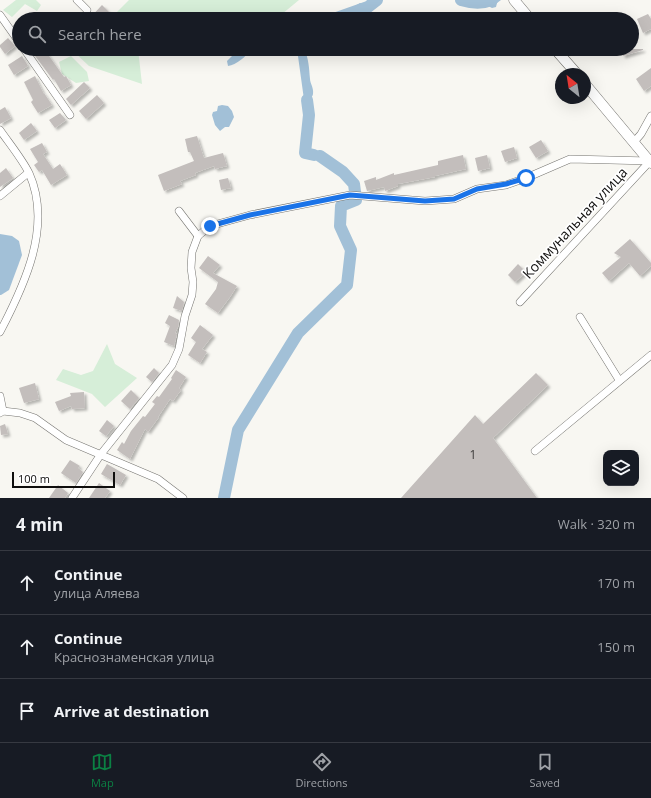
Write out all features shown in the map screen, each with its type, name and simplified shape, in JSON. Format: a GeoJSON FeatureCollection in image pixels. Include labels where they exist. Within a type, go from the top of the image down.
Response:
{"type":"FeatureCollection","features":[{"type":"Feature","properties":{"kind":"street"},"geometry":{"type":"LineString","coordinates":[[77,0],[87,10]]}},
{"type":"Feature","properties":{"kind":"street"},"geometry":{"type":"LineString","coordinates":[[516,2],[524,12]]}},
{"type":"Feature","properties":{"kind":"street"},"geometry":{"type":"LineString","coordinates":[[0,15],[12,32]]}},
{"type":"Feature","properties":{"kind":"street"},"geometry":{"type":"LineString","coordinates":[[29,56],[70,115]]}},
{"type":"Feature","properties":{"kind":"street"},"geometry":{"type":"LineString","coordinates":[[562,56],[571,68]]}},
{"type":"Feature","properties":{"kind":"street"},"geometry":{"type":"LineString","coordinates":[[591,91],[651,161]]}},
{"type":"Feature","properties":{"kind":"street"},"geometry":{"type":"LineString","coordinates":[[634,142],[641,134],[651,116]]}},
{"type":"Feature","properties":{"kind":"street"},"geometry":{"type":"LineString","coordinates":[[0,130],[28,173],[35,193],[37,209],[34,246],[28,272],[21,292],[0,332]]}},
{"type":"Feature","properties":{"kind":"street"},"geometry":{"type":"LineString","coordinates":[[72,498],[101,454],[172,365],[192,295],[192,252],[198,236],[210,226],[350,195],[425,201],[454,199],[477,189],[506,184],[526,178],[570,159],[651,161]]}},
{"type":"Feature","properties":{"kind":"street","name":"Коммунальная улица"},"geometry":{"type":"LineString","coordinates":[[520,302],[651,161]]}},
{"type":"Feature","properties":{"kind":"street"},"geometry":{"type":"LineString","coordinates":[[0,196],[28,173]]}},
{"type":"Feature","properties":{"kind":"street"},"geometry":{"type":"LineString","coordinates":[[178,211],[198,236]]}},
{"type":"Feature","properties":{"kind":"street"},"geometry":{"type":"LineString","coordinates":[[580,317],[620,380]]}},
{"type":"Feature","properties":{"kind":"street"},"geometry":{"type":"LineString","coordinates":[[535,451],[651,355]]}},
{"type":"Feature","properties":{"kind":"street"},"geometry":{"type":"LineString","coordinates":[[0,396],[2,412],[20,413],[35,418],[66,440],[158,479],[183,498]]}},
{"type":"Feature","properties":{"kind":"green space"},"geometry":{"type":"Polygon","coordinates":[[[16,0],[36,0],[41,5],[37,11],[25,4],[17,12],[12,12],[12,17],[3,10],[16,0]]]}},
{"type":"Feature","properties":{"kind":"green space"},"geometry":{"type":"Polygon","coordinates":[[[129,0],[299,0],[284,12],[117,12],[129,0]]]}},
{"type":"Feature","properties":{"kind":"green space"},"geometry":{"type":"Polygon","coordinates":[[[71,56],[87,72],[89,81],[76,83],[62,74],[59,62],[71,56]]]}},
{"type":"Feature","properties":{"kind":"green space"},"geometry":{"type":"Polygon","coordinates":[[[78,56],[139,56],[142,84],[89,66],[78,56]]]}},
{"type":"Feature","properties":{"kind":"green space"},"geometry":{"type":"Polygon","coordinates":[[[107,344],[115,364],[137,378],[105,407],[92,394],[56,380],[63,369],[81,375],[93,371],[107,344]]]}},
{"type":"Feature","properties":{"kind":"water"},"geometry":{"type":"Polygon","coordinates":[[[482,0],[501,0],[497,3],[496,7],[492,8],[482,3],[482,0]]]}},
{"type":"Feature","properties":{"kind":"water"},"geometry":{"type":"Polygon","coordinates":[[[360,3],[371,7],[369,11],[365,12],[345,12],[360,3]]]}},
{"type":"Feature","properties":{"kind":"water"},"geometry":{"type":"Polygon","coordinates":[[[232,56],[245,56],[241,60],[228,66],[227,61],[232,56]]]}},
{"type":"Feature","properties":{"kind":"water"},"geometry":{"type":"Polygon","coordinates":[[[298,56],[307,56],[313,92],[311,99],[311,115],[306,114],[298,56]]]}},
{"type":"Feature","properties":{"kind":"water"},"geometry":{"type":"Polygon","coordinates":[[[218,106],[228,106],[234,117],[229,127],[225,127],[220,131],[215,125],[212,115],[213,112],[217,111],[218,106]]]}},
{"type":"Feature","properties":{"kind":"water"},"geometry":{"type":"Polygon","coordinates":[[[0,234],[12,236],[19,241],[22,255],[9,290],[1,295],[0,295],[0,234]]]}},
{"type":"Feature","properties":{"kind":"building"},"geometry":{"type":"Polygon","coordinates":[[[102,5],[109,12],[96,12],[102,5]]]}},
{"type":"Feature","properties":{"kind":"building"},"geometry":{"type":"Polygon","coordinates":[[[648,14],[651,19],[651,29],[643,33],[639,24],[639,18],[648,14]]]}},
{"type":"Feature","properties":{"kind":"building"},"geometry":{"type":"Polygon","coordinates":[[[8,38],[12,43],[12,48],[5,54],[0,45],[8,38]]]}},
{"type":"Feature","properties":{"kind":"building"},"geometry":{"type":"Polygon","coordinates":[[[22,56],[28,66],[14,75],[8,65],[22,56]]]}},
{"type":"Feature","properties":{"kind":"building"},"geometry":{"type":"Polygon","coordinates":[[[35,56],[49,56],[64,77],[66,76],[71,85],[61,91],[54,79],[53,80],[35,56]]]}},
{"type":"Feature","properties":{"kind":"building"},"geometry":{"type":"Polygon","coordinates":[[[651,68],[651,86],[644,91],[636,79],[651,68]]]}},
{"type":"Feature","properties":{"kind":"building"},"geometry":{"type":"Polygon","coordinates":[[[35,76],[44,94],[52,105],[38,113],[31,102],[33,100],[24,82],[35,76]]]}},
{"type":"Feature","properties":{"kind":"building"},"geometry":{"type":"Polygon","coordinates":[[[84,82],[90,88],[71,105],[66,99],[84,82]]]}},
{"type":"Feature","properties":{"kind":"building"},"geometry":{"type":"Polygon","coordinates":[[[97,95],[104,103],[86,119],[79,111],[97,95]]]}},
{"type":"Feature","properties":{"kind":"building"},"geometry":{"type":"Polygon","coordinates":[[[5,107],[11,118],[0,124],[0,110],[5,107]]]}},
{"type":"Feature","properties":{"kind":"building"},"geometry":{"type":"Polygon","coordinates":[[[60,113],[66,120],[55,128],[49,120],[60,113]]]}},
{"type":"Feature","properties":{"kind":"building"},"geometry":{"type":"Polygon","coordinates":[[[31,123],[37,131],[24,140],[19,133],[31,123]]]}},
{"type":"Feature","properties":{"kind":"building"},"geometry":{"type":"Polygon","coordinates":[[[197,136],[204,158],[223,153],[227,166],[215,169],[214,166],[195,173],[196,175],[180,181],[182,184],[164,191],[158,175],[194,161],[190,152],[188,152],[185,139],[197,136]]]}},
{"type":"Feature","properties":{"kind":"building"},"geometry":{"type":"Polygon","coordinates":[[[541,140],[548,151],[536,158],[529,147],[541,140]]]}},
{"type":"Feature","properties":{"kind":"building"},"geometry":{"type":"Polygon","coordinates":[[[42,143],[47,152],[43,154],[53,169],[60,164],[67,175],[51,185],[42,170],[39,172],[34,165],[38,162],[30,149],[42,143]]]}},
{"type":"Feature","properties":{"kind":"building"},"geometry":{"type":"Polygon","coordinates":[[[514,147],[517,158],[505,162],[501,151],[514,147]]]}},
{"type":"Feature","properties":{"kind":"building"},"geometry":{"type":"Polygon","coordinates":[[[463,155],[466,169],[398,184],[398,186],[385,191],[384,187],[367,191],[364,181],[376,177],[376,180],[394,173],[394,175],[438,165],[438,161],[463,155]]]}},
{"type":"Feature","properties":{"kind":"building"},"geometry":{"type":"Polygon","coordinates":[[[487,155],[490,168],[478,171],[475,158],[487,155]]]}},
{"type":"Feature","properties":{"kind":"building"},"geometry":{"type":"Polygon","coordinates":[[[6,168],[13,178],[0,187],[0,173],[6,168]]]}},
{"type":"Feature","properties":{"kind":"building"},"geometry":{"type":"Polygon","coordinates":[[[228,178],[231,188],[221,190],[219,180],[228,178]]]}},
{"type":"Feature","properties":{"kind":"building"},"geometry":{"type":"Polygon","coordinates":[[[630,239],[651,263],[651,266],[640,276],[629,263],[609,281],[602,273],[621,257],[614,253],[630,239]]]}},
{"type":"Feature","properties":{"kind":"building"},"geometry":{"type":"Polygon","coordinates":[[[208,256],[220,265],[213,273],[237,286],[218,313],[205,304],[216,289],[218,282],[199,268],[208,256]]]}},
{"type":"Feature","properties":{"kind":"building"},"geometry":{"type":"Polygon","coordinates":[[[518,264],[526,272],[515,282],[508,275],[518,264]]]}},
{"type":"Feature","properties":{"kind":"building"},"geometry":{"type":"Polygon","coordinates":[[[177,296],[184,302],[182,311],[173,308],[177,296]]]}},
{"type":"Feature","properties":{"kind":"building"},"geometry":{"type":"Polygon","coordinates":[[[169,315],[179,320],[175,333],[177,334],[174,346],[164,342],[170,326],[165,323],[169,315]]]}},
{"type":"Feature","properties":{"kind":"building"},"geometry":{"type":"Polygon","coordinates":[[[200,325],[213,335],[202,349],[207,352],[200,363],[188,355],[196,342],[191,338],[200,325]]]}},
{"type":"Feature","properties":{"kind":"building"},"geometry":{"type":"Polygon","coordinates":[[[154,368],[159,373],[152,382],[146,377],[154,368]]]}},
{"type":"Feature","properties":{"kind":"building"},"geometry":{"type":"Polygon","coordinates":[[[176,370],[186,377],[179,388],[181,390],[173,401],[170,399],[148,432],[145,429],[130,459],[117,450],[122,442],[124,444],[131,431],[143,416],[145,417],[155,404],[152,402],[157,396],[159,397],[172,379],[171,378],[176,370]]]}},
{"type":"Feature","properties":{"kind":"building"},"geometry":{"type":"Polygon","coordinates":[[[536,373],[548,385],[493,438],[537,498],[401,498],[475,415],[483,424],[536,373]]]}},
{"type":"Feature","properties":{"kind":"building"},"geometry":{"type":"Polygon","coordinates":[[[35,383],[39,399],[24,403],[19,388],[35,383]]]}},
{"type":"Feature","properties":{"kind":"building"},"geometry":{"type":"Polygon","coordinates":[[[131,390],[139,398],[130,409],[121,401],[131,390]]]}},
{"type":"Feature","properties":{"kind":"building"},"geometry":{"type":"Polygon","coordinates":[[[84,392],[85,408],[72,409],[71,406],[59,411],[55,402],[71,396],[70,393],[84,392]]]}},
{"type":"Feature","properties":{"kind":"building"},"geometry":{"type":"Polygon","coordinates":[[[107,420],[114,426],[106,436],[99,431],[107,420]]]}},
{"type":"Feature","properties":{"kind":"building"},"geometry":{"type":"Polygon","coordinates":[[[5,424],[8,434],[1,435],[0,426],[5,424]]]}},
{"type":"Feature","properties":{"kind":"building"},"geometry":{"type":"Polygon","coordinates":[[[70,460],[80,466],[78,468],[83,472],[76,483],[61,473],[70,460]]]}},
{"type":"Feature","properties":{"kind":"building"},"geometry":{"type":"Polygon","coordinates":[[[107,464],[126,475],[120,485],[101,474],[107,464]]]}},
{"type":"Feature","properties":{"kind":"building"},"geometry":{"type":"Polygon","coordinates":[[[99,483],[110,491],[105,498],[89,498],[99,483]]]}},
{"type":"Feature","properties":{"kind":"building"},"geometry":{"type":"Polygon","coordinates":[[[58,485],[68,493],[65,498],[49,498],[58,485]]]}},
{"type":"Feature","properties":{"kind":"waterway"},"geometry":{"type":"LineString","coordinates":[[354,12],[368,7],[377,0]]}},
{"type":"Feature","properties":{"kind":"waterway"},"geometry":{"type":"LineString","coordinates":[[461,0],[476,3],[492,0]]}},
{"type":"Feature","properties":{"kind":"waterway"},"geometry":{"type":"LineString","coordinates":[[307,100],[309,115],[305,153],[314,155]]}},
{"type":"Feature","properties":{"kind":"waterway"},"geometry":{"type":"LineString","coordinates":[[224,498],[238,430],[298,333],[347,285],[351,250],[340,226],[341,206],[356,200],[354,184],[343,172],[320,156]]}},
{"type":"Feature","properties":{"kind":"route"},"geometry":{"type":"LineString","coordinates":[[210,226],[250,215],[350,195],[425,201],[454,199],[477,189],[506,184],[526,178]]}}]}
